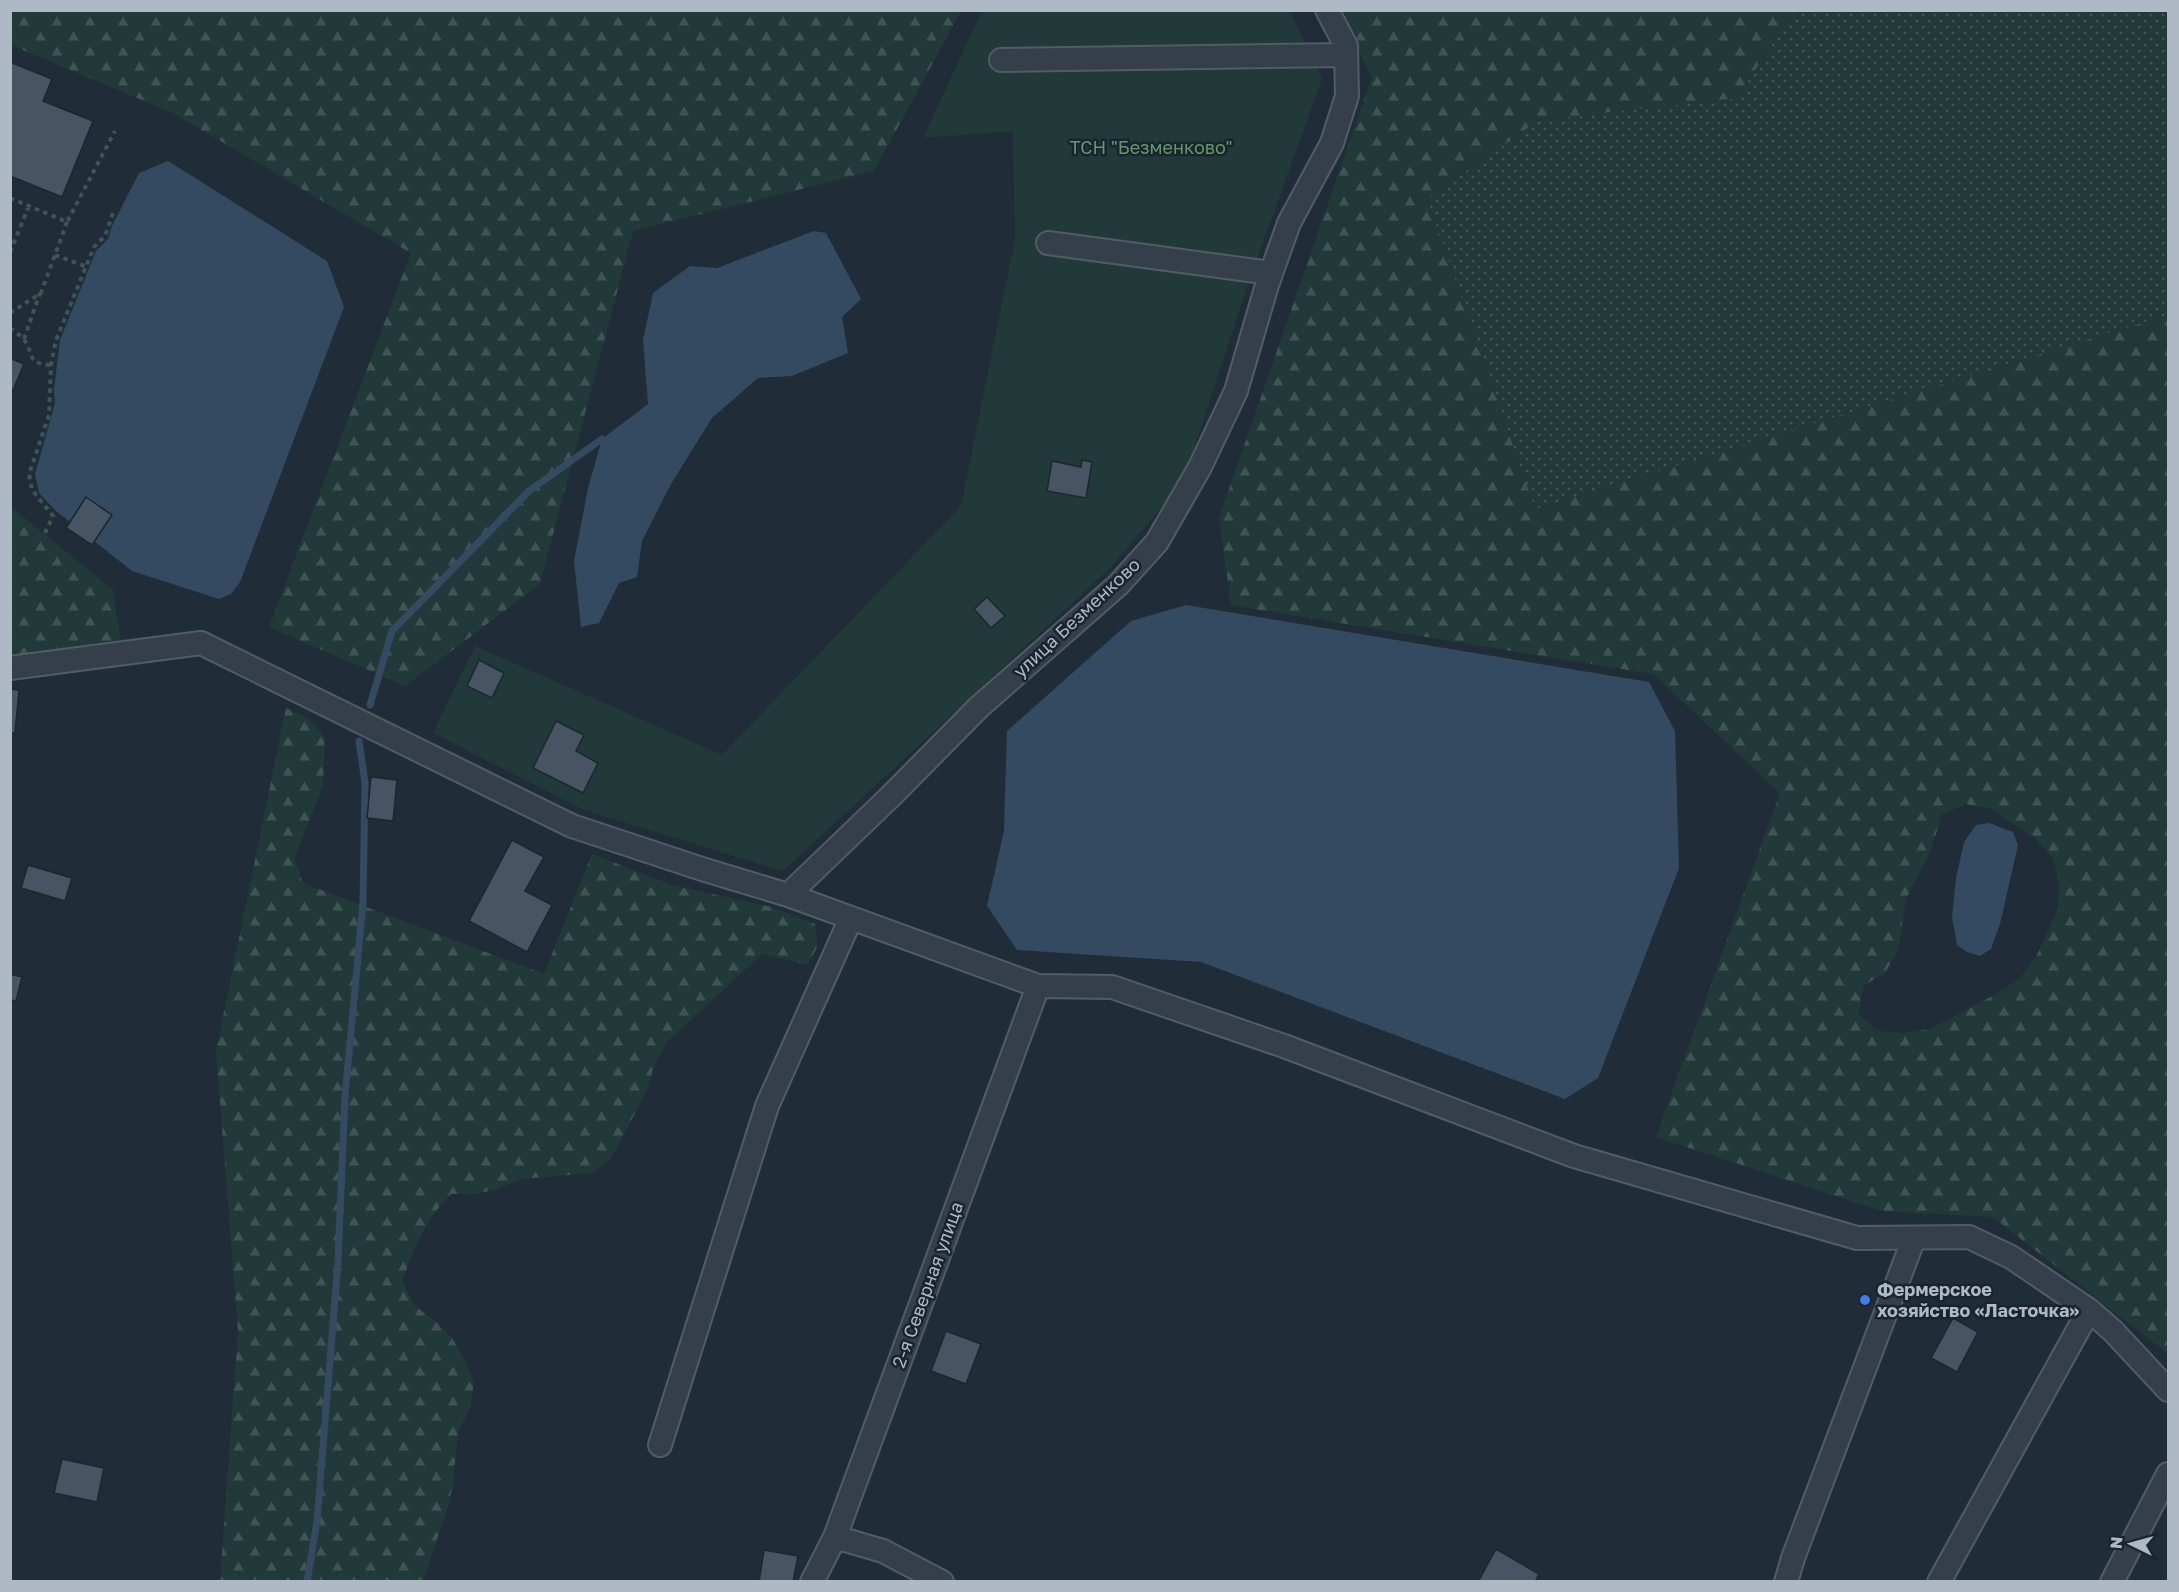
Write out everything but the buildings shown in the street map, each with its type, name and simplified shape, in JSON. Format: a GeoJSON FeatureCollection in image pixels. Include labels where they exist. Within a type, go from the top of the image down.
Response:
{"type":"FeatureCollection","features":[{"type":"Feature","properties":{"kind":"street","name":"улица Безменково"},"geometry":{"type":"LineString","coordinates":[[788,895],[979,707],[1118,585],[1156,542],[1200,467],[1236,391],[1271,273],[1289,223],[1332,142],[1347,96],[1346,46],[1327,10]]}},
{"type":"Feature","properties":{"kind":"street"},"geometry":{"type":"LineString","coordinates":[[1001,60],[1346,55]]}},
{"type":"Feature","properties":{"kind":"street"},"geometry":{"type":"LineString","coordinates":[[1048,243],[1271,273]]}},
{"type":"Feature","properties":{"kind":"street"},"geometry":{"type":"LineString","coordinates":[[10,668],[201,643],[572,826],[788,895],[1038,986],[1112,987],[1284,1046],[1574,1156],[1857,1238],[1969,1237],[2011,1257],[2090,1310],[2169,1390]]}},
{"type":"Feature","properties":{"kind":"street"},"geometry":{"type":"LineString","coordinates":[[660,1445],[767,1106],[851,918]]}},
{"type":"Feature","properties":{"kind":"street","name":"2-я Северная улица"},"geometry":{"type":"LineString","coordinates":[[812,1581],[835,1537],[1038,986]]}},
{"type":"Feature","properties":{"kind":"street"},"geometry":{"type":"LineString","coordinates":[[1786,1581],[1914,1238]]}},
{"type":"Feature","properties":{"kind":"street"},"geometry":{"type":"LineString","coordinates":[[1939,1581],[2090,1310]]}},
{"type":"Feature","properties":{"kind":"street"},"geometry":{"type":"LineString","coordinates":[[2112,1581],[2169,1474]]}},
{"type":"Feature","properties":{"kind":"street"},"geometry":{"type":"LineString","coordinates":[[835,1537],[883,1551],[942,1581]]}},
{"type":"Feature","properties":{"kind":"path"},"geometry":{"type":"LineString","coordinates":[[24,339],[67,222],[115,131]]}},
{"type":"Feature","properties":{"kind":"path"},"geometry":{"type":"LineString","coordinates":[[10,198],[67,222]]}},
{"type":"Feature","properties":{"kind":"path"},"geometry":{"type":"LineString","coordinates":[[10,252],[29,206]]}},
{"type":"Feature","properties":{"kind":"path"},"geometry":{"type":"LineString","coordinates":[[45,533],[52,516],[32,490],[29,474],[49,415],[51,365],[56,340],[94,247],[105,236],[112,213]]}},
{"type":"Feature","properties":{"kind":"path"},"geometry":{"type":"LineString","coordinates":[[55,255],[87,267]]}},
{"type":"Feature","properties":{"kind":"path"},"geometry":{"type":"LineString","coordinates":[[10,313],[41,292]]}},
{"type":"Feature","properties":{"kind":"path"},"geometry":{"type":"LineString","coordinates":[[10,328],[24,339],[31,359],[38,364],[51,365]]}},
{"type":"Feature","properties":{"kind":"green space"},"geometry":{"type":"Polygon","coordinates":[[[10,11],[961,11],[874,171],[633,231],[540,584],[405,686],[269,627],[411,253],[173,113],[11,45],[10,11]]]}},
{"type":"Feature","properties":{"kind":"green space","name":"ТСН \"Безменково\""},"geometry":{"type":"Polygon","coordinates":[[[982,11],[1290,11],[1322,79],[1248,284],[1183,482],[1110,568],[783,871],[584,810],[433,733],[475,646],[722,755],[961,506],[1015,239],[1013,131],[923,138],[982,11]]]}},
{"type":"Feature","properties":{"kind":"green space"},"geometry":{"type":"Polygon","coordinates":[[[1338,11],[1794,11],[1737,98],[1539,120],[1427,198],[1535,509],[2168,315],[2168,1354],[1993,1217],[1882,1211],[1656,1137],[1780,793],[1653,674],[1231,605],[1219,518],[1372,77],[1338,11]],[[1966,804],[1942,814],[1930,853],[1906,899],[1898,950],[1885,973],[1863,986],[1859,1015],[1878,1031],[1904,1033],[1930,1029],[1998,993],[2020,978],[2036,957],[2058,909],[2059,883],[2053,858],[2035,838],[1991,809],[1966,804]]]}},
{"type":"Feature","properties":{"kind":"green space"},"geometry":{"type":"Polygon","coordinates":[[[1794,11],[2168,11],[2168,315],[1535,509],[1427,198],[1539,120],[1737,98],[1794,11]]]}},
{"type":"Feature","properties":{"kind":"green space"},"geometry":{"type":"Polygon","coordinates":[[[11,507],[113,590],[121,644],[11,667],[11,507]]]}},
{"type":"Feature","properties":{"kind":"green space"},"geometry":{"type":"Polygon","coordinates":[[[286,708],[309,719],[325,737],[323,785],[294,859],[303,883],[544,974],[592,854],[672,885],[771,907],[815,924],[818,946],[807,965],[762,954],[669,1040],[655,1062],[648,1088],[612,1157],[593,1173],[521,1179],[498,1189],[474,1194],[451,1194],[427,1224],[402,1281],[414,1305],[452,1338],[474,1382],[470,1409],[458,1431],[453,1484],[448,1507],[423,1581],[220,1581],[238,1331],[216,1051],[286,708]]]}},
{"type":"Feature","properties":{"kind":"water"},"geometry":{"type":"Polygon","coordinates":[[[168,161],[327,261],[344,307],[240,582],[231,594],[219,599],[132,571],[56,511],[39,493],[35,474],[55,403],[54,389],[60,340],[96,251],[108,239],[112,226],[139,173],[168,161]]]}},
{"type":"Feature","properties":{"kind":"water"},"geometry":{"type":"Polygon","coordinates":[[[814,231],[826,233],[861,299],[842,317],[848,353],[792,376],[758,378],[712,418],[671,484],[642,541],[637,577],[619,583],[599,623],[581,627],[574,561],[588,488],[602,439],[648,404],[643,340],[653,293],[690,266],[717,268],[814,231]]]}},
{"type":"Feature","properties":{"kind":"water"},"geometry":{"type":"Polygon","coordinates":[[[1186,605],[1649,682],[1675,731],[1679,868],[1598,1078],[1565,1099],[1201,962],[1017,950],[987,906],[1004,831],[1007,731],[1131,621],[1186,605]]]}},
{"type":"Feature","properties":{"kind":"water"},"geometry":{"type":"Polygon","coordinates":[[[1989,823],[2013,832],[2018,845],[2000,924],[1991,949],[1980,956],[1967,952],[1957,945],[1952,917],[1956,878],[1964,842],[1976,825],[1989,823]]]}},
{"type":"Feature","properties":{"kind":"waterway"},"geometry":{"type":"LineString","coordinates":[[370,705],[392,631],[529,491],[602,439]]}},
{"type":"Feature","properties":{"kind":"waterway"},"geometry":{"type":"LineString","coordinates":[[307,1582],[317,1521],[338,1261],[345,1096],[363,903],[365,783],[359,741]]}},
{"type":"Feature","properties":{"kind":"place","name":"Фермерское хозяйство «Ласточка»"},"geometry":{"type":"Point","coordinates":[1865,1300]}}]}
